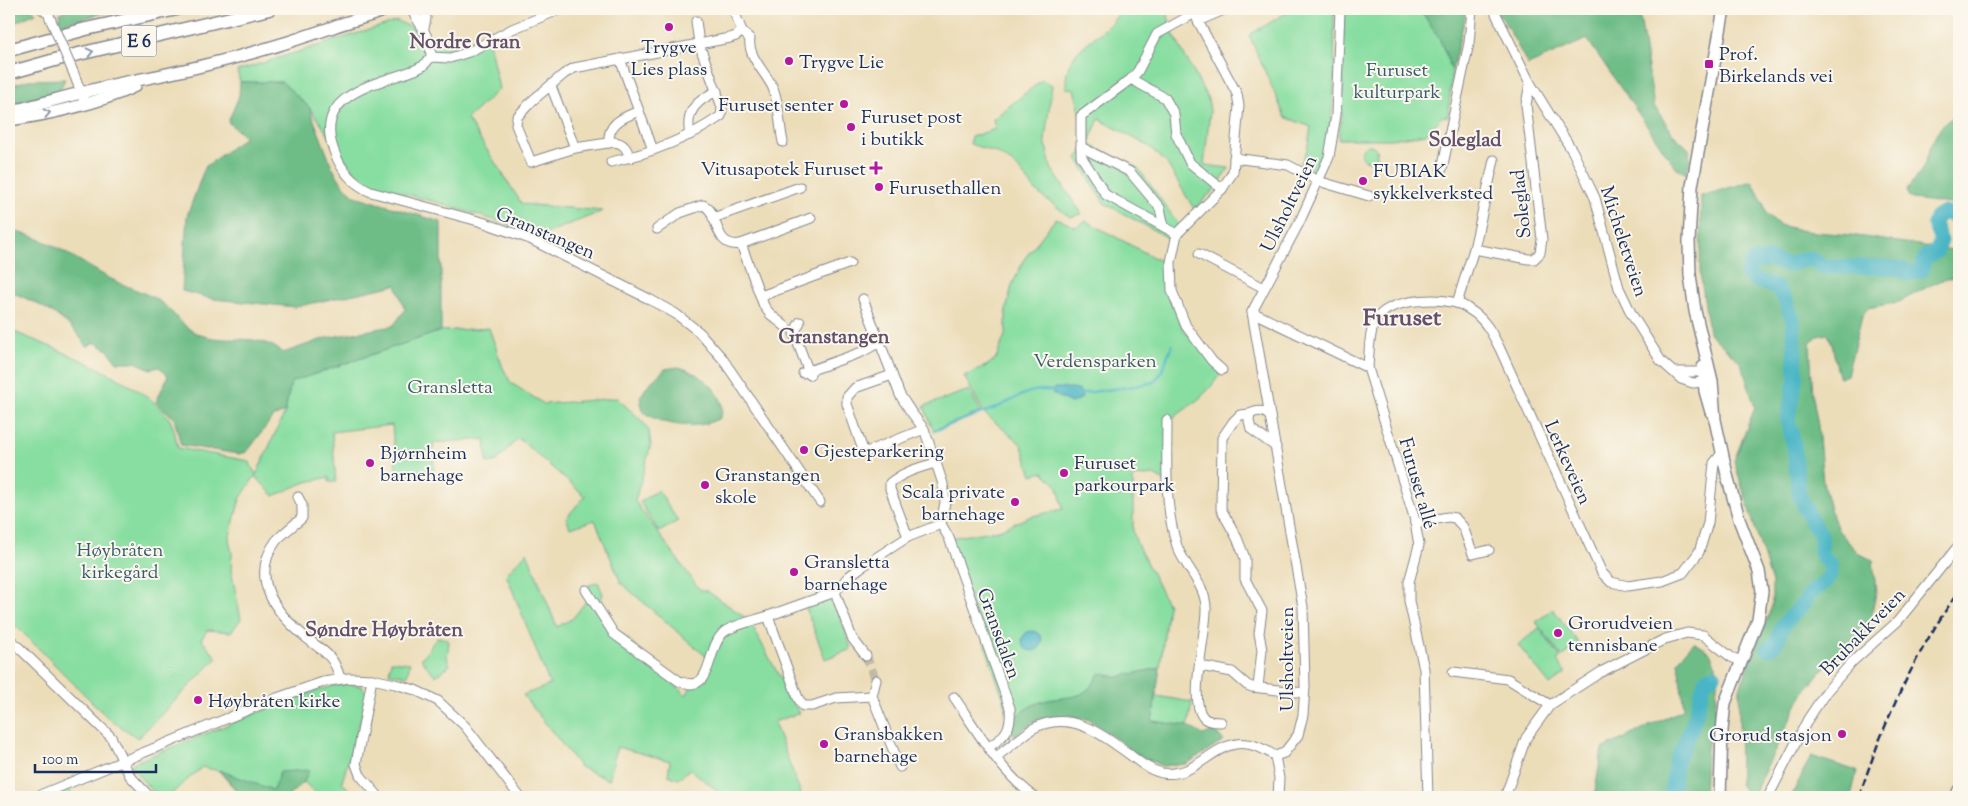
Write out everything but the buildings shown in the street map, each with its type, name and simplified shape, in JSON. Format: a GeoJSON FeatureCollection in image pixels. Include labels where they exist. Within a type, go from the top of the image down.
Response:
{"type":"FeatureCollection","features":[{"type":"Feature","properties":{"kind":"highway","name":"E 6"},"geometry":{"type":"LineString","coordinates":[[9,50],[86,29],[178,9]]}},
{"type":"Feature","properties":{"kind":"highway","name":"E 6"},"geometry":{"type":"LineString","coordinates":[[9,73],[62,58],[269,9]]}},
{"type":"Feature","properties":{"kind":"highway"},"geometry":{"type":"LineString","coordinates":[[1957,797],[1959,791]]}},
{"type":"Feature","properties":{"kind":"main road"},"geometry":{"type":"LineString","coordinates":[[348,22],[365,9]]}},
{"type":"Feature","properties":{"kind":"main road"},"geometry":{"type":"LineString","coordinates":[[9,120],[33,116],[127,82],[150,79],[260,50],[387,9]]}},
{"type":"Feature","properties":{"kind":"main road"},"geometry":{"type":"LineString","coordinates":[[1720,797],[1724,711],[1728,695],[1758,620],[1762,602],[1762,581],[1736,509],[1715,420],[1708,406],[1703,350],[1690,275],[1690,205],[1694,173],[1724,9]]}},
{"type":"Feature","properties":{"kind":"main road"},"geometry":{"type":"LineString","coordinates":[[9,112],[83,99]]}},
{"type":"Feature","properties":{"kind":"street"},"geometry":{"type":"LineString","coordinates":[[411,9],[424,28],[431,47],[431,57],[450,58],[469,52],[512,29],[561,9]]}},
{"type":"Feature","properties":{"kind":"street"},"geometry":{"type":"LineString","coordinates":[[423,9],[426,18],[424,28]]}},
{"type":"Feature","properties":{"kind":"street"},"geometry":{"type":"LineString","coordinates":[[733,9],[742,31],[750,39],[750,47],[757,63],[772,85],[781,120],[783,142]]}},
{"type":"Feature","properties":{"kind":"street"},"geometry":{"type":"LineString","coordinates":[[1177,234],[1106,195],[1081,156],[1081,116],[1131,79],[1158,34],[1196,14],[1226,9]]}},
{"type":"Feature","properties":{"kind":"street","name":"Ulsholtveien"},"geometry":{"type":"LineString","coordinates":[[1275,756],[1284,753],[1298,734],[1303,715],[1301,592],[1252,312],[1296,229],[1329,157],[1336,115],[1340,9]]}},
{"type":"Feature","properties":{"kind":"street"},"geometry":{"type":"LineString","coordinates":[[1442,169],[1468,48],[1472,9]]}},
{"type":"Feature","properties":{"kind":"street","name":"Micheletveien"},"geometry":{"type":"LineString","coordinates":[[1495,9],[1530,83],[1573,152],[1595,198],[1619,288],[1632,315],[1661,361],[1674,372],[1706,377]]}},
{"type":"Feature","properties":{"kind":"street"},"geometry":{"type":"LineString","coordinates":[[49,12],[83,99]]}},
{"type":"Feature","properties":{"kind":"street"},"geometry":{"type":"LineString","coordinates":[[1196,14],[1237,94],[1239,106],[1233,172],[1222,189],[1177,234],[1171,262],[1172,291],[1186,326],[1212,361],[1222,370]]}},
{"type":"Feature","properties":{"kind":"street"},"geometry":{"type":"LineString","coordinates":[[611,162],[630,158],[690,135],[721,116],[722,107],[699,44],[696,21]]}},
{"type":"Feature","properties":{"kind":"street"},"geometry":{"type":"LineString","coordinates":[[630,158],[628,150],[620,142],[609,142],[575,148],[532,162],[516,125],[517,117],[564,74],[574,68],[736,36],[742,31]]}},
{"type":"Feature","properties":{"kind":"street","name":"Granstangen"},"geometry":{"type":"LineString","coordinates":[[431,57],[423,66],[416,70],[354,92],[338,105],[331,119],[330,138],[336,158],[346,174],[362,188],[371,192],[482,222],[530,239],[649,298],[676,314],[699,332],[722,358],[820,502]]}},
{"type":"Feature","properties":{"kind":"street"},"geometry":{"type":"LineString","coordinates":[[620,59],[653,150]]}},
{"type":"Feature","properties":{"kind":"street"},"geometry":{"type":"LineString","coordinates":[[1131,79],[1165,98],[1174,114],[1176,134],[1190,163],[1222,189]]}},
{"type":"Feature","properties":{"kind":"street","name":"Soleglad"},"geometry":{"type":"LineString","coordinates":[[1474,249],[1528,259],[1534,259],[1540,253],[1542,239],[1526,105],[1530,83]]}},
{"type":"Feature","properties":{"kind":"street"},"geometry":{"type":"LineString","coordinates":[[551,86],[575,148]]}},
{"type":"Feature","properties":{"kind":"street"},"geometry":{"type":"LineString","coordinates":[[690,135],[688,122],[693,108],[702,99],[716,91]]}},
{"type":"Feature","properties":{"kind":"street"},"geometry":{"type":"LineString","coordinates":[[609,142],[608,137],[614,124],[623,118],[639,112]]}},
{"type":"Feature","properties":{"kind":"street"},"geometry":{"type":"LineString","coordinates":[[1081,147],[1130,172],[1160,208],[1164,227]]}},
{"type":"Feature","properties":{"kind":"street"},"geometry":{"type":"LineString","coordinates":[[1234,158],[1288,165],[1318,181],[1369,196]]}},
{"type":"Feature","properties":{"kind":"street","name":"Soleglad"},"geometry":{"type":"LineString","coordinates":[[1457,303],[1474,249],[1494,160]]}},
{"type":"Feature","properties":{"kind":"street"},"geometry":{"type":"LineString","coordinates":[[713,218],[800,187]]}},
{"type":"Feature","properties":{"kind":"street"},"geometry":{"type":"LineString","coordinates":[[657,229],[680,213],[703,206],[710,210],[719,234],[735,245],[811,218]]}},
{"type":"Feature","properties":{"kind":"street"},"geometry":{"type":"LineString","coordinates":[[741,244],[764,306],[770,314],[786,327]]}},
{"type":"Feature","properties":{"kind":"street"},"geometry":{"type":"LineString","coordinates":[[1199,254],[1264,288]]}},
{"type":"Feature","properties":{"kind":"street"},"geometry":{"type":"LineString","coordinates":[[761,296],[850,263]]}},
{"type":"Feature","properties":{"kind":"street"},"geometry":{"type":"LineString","coordinates":[[586,590],[614,634],[678,682],[688,685],[695,684],[705,676],[716,642],[726,631],[835,592],[848,577],[908,537],[941,524],[944,502],[943,484],[936,462],[924,429],[907,406],[892,376],[863,299]]}},
{"type":"Feature","properties":{"kind":"street","name":"Lerkeveien"},"geometry":{"type":"LineString","coordinates":[[1368,368],[1374,323],[1384,310],[1408,302],[1437,300],[1457,303],[1486,323],[1500,349],[1602,573],[1611,582],[1628,586],[1662,581],[1683,573],[1699,552],[1708,523],[1714,462],[1722,454]]}},
{"type":"Feature","properties":{"kind":"street"},"geometry":{"type":"LineString","coordinates":[[1252,312],[1368,368]]}},
{"type":"Feature","properties":{"kind":"street"},"geometry":{"type":"LineString","coordinates":[[800,322],[794,332],[796,348],[807,373],[863,354],[880,342]]}},
{"type":"Feature","properties":{"kind":"street","name":"Furuset allé"},"geometry":{"type":"LineString","coordinates":[[1368,368],[1415,524],[1419,545],[1409,582],[1410,601],[1424,669],[1428,797]]}},
{"type":"Feature","properties":{"kind":"street"},"geometry":{"type":"LineString","coordinates":[[892,376],[855,388],[847,397],[847,404],[864,452],[924,429]]}},
{"type":"Feature","properties":{"kind":"street"},"geometry":{"type":"LineString","coordinates":[[1258,687],[1262,650],[1260,633],[1262,611],[1245,579],[1245,559],[1243,553],[1221,509],[1222,438],[1240,415],[1257,411],[1266,412],[1270,416]]}},
{"type":"Feature","properties":{"kind":"street"},"geometry":{"type":"LineString","coordinates":[[1250,414],[1251,429],[1276,447]]}},
{"type":"Feature","properties":{"kind":"street"},"geometry":{"type":"LineString","coordinates":[[1167,420],[1168,498],[1174,535],[1178,548],[1198,585],[1206,607],[1196,690],[1201,714],[1208,721],[1221,722]]}},
{"type":"Feature","properties":{"kind":"street"},"geometry":{"type":"LineString","coordinates":[[908,537],[890,489],[890,483],[916,468],[936,462]]}},
{"type":"Feature","properties":{"kind":"street"},"geometry":{"type":"LineString","coordinates":[[298,497],[302,505],[302,518],[276,541],[266,562],[265,583],[276,608],[289,624],[331,657],[340,678]]}},
{"type":"Feature","properties":{"kind":"street"},"geometry":{"type":"LineString","coordinates":[[1415,524],[1448,517],[1455,518],[1463,527],[1473,554],[1489,550]]}},
{"type":"Feature","properties":{"kind":"street","name":"Gransdalen"},"geometry":{"type":"LineString","coordinates":[[941,524],[949,538],[1010,708],[1011,721],[1006,732],[989,747]]}},
{"type":"Feature","properties":{"kind":"street","name":"Brubakkveien"},"geometry":{"type":"LineString","coordinates":[[1768,797],[1808,719],[1826,692],[1852,662],[1898,621],[1959,545]]}},
{"type":"Feature","properties":{"kind":"street"},"geometry":{"type":"LineString","coordinates":[[835,592],[852,638],[866,656]]}},
{"type":"Feature","properties":{"kind":"street"},"geometry":{"type":"LineString","coordinates":[[768,616],[798,698],[803,706],[812,706],[836,698],[872,696]]}},
{"type":"Feature","properties":{"kind":"street"},"geometry":{"type":"LineString","coordinates":[[1505,797],[1526,738],[1550,705],[1609,668],[1665,639],[1687,633],[1698,634],[1707,638],[1731,658],[1741,661]]}},
{"type":"Feature","properties":{"kind":"street"},"geometry":{"type":"LineString","coordinates":[[9,638],[111,738],[130,776],[150,797]]}},
{"type":"Feature","properties":{"kind":"street"},"geometry":{"type":"LineString","coordinates":[[1200,666],[1232,672],[1247,685],[1304,693]]}},
{"type":"Feature","properties":{"kind":"street"},"geometry":{"type":"LineString","coordinates":[[1453,672],[1508,679],[1550,705]]}},
{"type":"Feature","properties":{"kind":"street"},"geometry":{"type":"LineString","coordinates":[[34,797],[277,698],[340,678],[372,679],[415,690],[445,707],[465,726],[520,797]]}},
{"type":"Feature","properties":{"kind":"street"},"geometry":{"type":"LineString","coordinates":[[372,679],[356,764],[360,775],[380,797]]}},
{"type":"Feature","properties":{"kind":"street"},"geometry":{"type":"LineString","coordinates":[[876,680],[872,696],[900,767]]}},
{"type":"Feature","properties":{"kind":"street"},"geometry":{"type":"LineString","coordinates":[[954,697],[996,758],[1015,780],[1035,797]]}},
{"type":"Feature","properties":{"kind":"street"},"geometry":{"type":"LineString","coordinates":[[996,758],[1024,734],[1039,725],[1068,720],[1103,735],[1150,769],[1163,773],[1183,770],[1224,746],[1251,744],[1275,756],[1279,778],[1278,797]]}},
{"type":"Feature","properties":{"kind":"green space"},"geometry":{"type":"Polygon","coordinates":[[[9,9],[32,9],[36,13],[9,25],[9,9]]]}},
{"type":"Feature","properties":{"kind":"green space"},"geometry":{"type":"Polygon","coordinates":[[[67,9],[119,9],[59,25],[60,13],[67,9]]]}},
{"type":"Feature","properties":{"kind":"green space"},"geometry":{"type":"Polygon","coordinates":[[[1121,9],[1167,9],[1171,30],[1208,99],[1210,111],[1204,165],[1229,168],[1216,188],[1194,209],[1166,162],[1148,146],[1099,119],[1088,144],[1074,89],[1066,88],[1067,72],[1072,59],[1086,44],[1109,25],[1121,9]]]}},
{"type":"Feature","properties":{"kind":"green space"},"geometry":{"type":"Polygon","coordinates":[[[1293,9],[1334,9],[1334,93],[1332,114],[1329,134],[1316,174],[1300,164],[1307,150],[1311,127],[1285,117],[1249,35],[1293,9]]]}},
{"type":"Feature","properties":{"kind":"green space","name":"Furuset kulturpark"},"geometry":{"type":"Polygon","coordinates":[[[1344,9],[1420,9],[1440,40],[1452,70],[1448,117],[1443,116],[1426,134],[1391,139],[1338,139],[1342,114],[1344,9]]]}},
{"type":"Feature","properties":{"kind":"green space"},"geometry":{"type":"Polygon","coordinates":[[[1420,9],[1467,9],[1452,70],[1440,40],[1420,9]]]}},
{"type":"Feature","properties":{"kind":"green space"},"geometry":{"type":"Polygon","coordinates":[[[1490,9],[1600,9],[1640,17],[1654,106],[1674,135],[1689,149],[1690,163],[1685,173],[1676,168],[1587,39],[1528,65],[1503,19],[1490,9]]]}},
{"type":"Feature","properties":{"kind":"green space"},"geometry":{"type":"Polygon","coordinates":[[[397,21],[450,44],[488,37],[499,89],[467,119],[522,204],[603,211],[542,235],[370,184],[352,169],[309,107],[282,82],[240,82],[237,71],[397,21]]]}},
{"type":"Feature","properties":{"kind":"green space"},"geometry":{"type":"Polygon","coordinates":[[[65,79],[58,94],[9,111],[9,86],[28,80],[65,79]]]}},
{"type":"Feature","properties":{"kind":"green space"},"geometry":{"type":"Polygon","coordinates":[[[1042,80],[1052,85],[1045,140],[1051,168],[1082,214],[1070,217],[1038,193],[1015,165],[997,153],[970,144],[971,137],[995,129],[993,119],[1042,80]]]}},
{"type":"Feature","properties":{"kind":"green space"},"geometry":{"type":"Polygon","coordinates":[[[240,82],[282,82],[309,107],[332,167],[343,185],[355,196],[441,222],[441,331],[291,382],[285,412],[273,417],[247,452],[239,454],[181,445],[174,418],[156,402],[168,376],[159,367],[151,369],[135,362],[117,362],[108,350],[94,342],[87,347],[62,319],[32,301],[9,291],[13,280],[9,273],[9,230],[50,244],[111,279],[156,299],[191,330],[207,337],[262,342],[283,353],[326,338],[393,326],[405,310],[396,285],[295,307],[213,299],[182,291],[187,216],[205,167],[245,137],[228,122],[239,96],[240,82]]]}},
{"type":"Feature","properties":{"kind":"green space"},"geometry":{"type":"Polygon","coordinates":[[[1959,114],[1959,205],[1912,199],[1908,196],[1907,190],[1921,171],[1934,138],[1943,125],[1959,114]]]}},
{"type":"Feature","properties":{"kind":"green space"},"geometry":{"type":"Polygon","coordinates":[[[1088,144],[1138,168],[1179,225],[1170,239],[1104,203],[1077,158],[1088,144]]]}},
{"type":"Feature","properties":{"kind":"green space"},"geometry":{"type":"Polygon","coordinates":[[[1366,145],[1372,145],[1377,150],[1375,159],[1366,161],[1361,156],[1361,150],[1366,145]]]}},
{"type":"Feature","properties":{"kind":"green space"},"geometry":{"type":"Polygon","coordinates":[[[1752,181],[1766,213],[1779,225],[1804,231],[1850,235],[1959,251],[1959,275],[1939,281],[1899,302],[1868,308],[1862,316],[1847,375],[1840,378],[1828,334],[1817,336],[1810,344],[1813,397],[1818,426],[1823,483],[1838,530],[1859,554],[1873,560],[1876,593],[1870,622],[1860,639],[1829,662],[1802,695],[1755,791],[1746,793],[1740,784],[1740,688],[1772,606],[1772,583],[1734,461],[1755,407],[1741,363],[1709,333],[1700,272],[1701,196],[1752,181]]]}},
{"type":"Feature","properties":{"kind":"green space","name":"Verdensparken"},"geometry":{"type":"Polygon","coordinates":[[[1056,218],[1076,227],[1086,221],[1166,264],[1168,290],[1183,329],[1222,370],[1206,392],[1171,419],[1167,483],[1154,475],[1133,477],[1133,531],[1137,544],[1168,605],[1160,668],[1117,677],[1100,674],[1092,687],[1083,694],[1071,698],[1042,702],[1011,721],[949,538],[999,530],[1029,517],[1063,509],[1058,487],[1043,472],[1032,475],[1021,444],[984,413],[964,376],[996,359],[1006,332],[1006,311],[1012,285],[1025,258],[1056,218]]]}},
{"type":"Feature","properties":{"kind":"green space"},"geometry":{"type":"Polygon","coordinates":[[[489,328],[503,368],[511,383],[544,404],[617,398],[643,422],[649,431],[651,445],[635,501],[700,590],[707,591],[749,620],[799,713],[774,722],[802,797],[725,797],[690,769],[678,779],[668,775],[670,761],[617,747],[609,780],[580,767],[523,695],[550,685],[506,574],[527,552],[557,627],[573,618],[587,600],[686,695],[709,659],[621,583],[595,520],[570,528],[566,518],[585,496],[518,438],[497,461],[487,463],[485,439],[433,443],[434,470],[407,477],[397,477],[392,425],[332,432],[336,482],[329,482],[329,477],[303,483],[274,496],[255,476],[240,499],[229,539],[232,554],[231,570],[241,619],[231,632],[208,630],[201,639],[217,658],[138,738],[110,720],[9,619],[9,330],[98,368],[143,394],[160,408],[171,422],[178,448],[249,461],[256,475],[285,412],[291,382],[441,331],[489,328]]]}},
{"type":"Feature","properties":{"kind":"green space"},"geometry":{"type":"Polygon","coordinates":[[[678,367],[695,373],[711,385],[721,401],[720,418],[701,424],[680,425],[659,420],[642,411],[640,397],[648,385],[665,369],[678,367]]]}},
{"type":"Feature","properties":{"kind":"green space"},"geometry":{"type":"Polygon","coordinates":[[[969,390],[981,412],[933,430],[924,406],[969,390]]]}},
{"type":"Feature","properties":{"kind":"green space"},"geometry":{"type":"Polygon","coordinates":[[[658,490],[678,521],[659,532],[640,502],[658,490]]]}},
{"type":"Feature","properties":{"kind":"green space"},"geometry":{"type":"Polygon","coordinates":[[[598,582],[603,594],[602,598],[597,602],[587,586],[598,582]]]}},
{"type":"Feature","properties":{"kind":"green space"},"geometry":{"type":"Polygon","coordinates":[[[825,597],[835,602],[851,648],[825,659],[806,608],[807,604],[825,597]]]}},
{"type":"Feature","properties":{"kind":"green space","name":"Grorudveien tennisbane"},"geometry":{"type":"Polygon","coordinates":[[[1553,609],[1579,644],[1562,657],[1536,622],[1553,609]]]}},
{"type":"Feature","properties":{"kind":"green space"},"geometry":{"type":"Polygon","coordinates":[[[1539,628],[1561,658],[1557,661],[1566,673],[1550,685],[1518,645],[1539,628]]]}},
{"type":"Feature","properties":{"kind":"green space"},"geometry":{"type":"Polygon","coordinates":[[[439,637],[447,639],[449,642],[447,658],[450,665],[436,676],[422,661],[422,657],[439,637]]]}},
{"type":"Feature","properties":{"kind":"green space"},"geometry":{"type":"Polygon","coordinates":[[[1694,642],[1710,652],[1718,671],[1714,724],[1706,750],[1704,797],[1594,797],[1602,749],[1684,709],[1678,661],[1694,642]]]}},
{"type":"Feature","properties":{"kind":"green space"},"geometry":{"type":"Polygon","coordinates":[[[391,661],[410,663],[407,676],[389,673],[391,661]]]}},
{"type":"Feature","properties":{"kind":"green space"},"geometry":{"type":"Polygon","coordinates":[[[1160,668],[1152,721],[1188,726],[1203,735],[1215,731],[1224,741],[1186,764],[1162,766],[1137,754],[1090,720],[1066,715],[1036,720],[1014,736],[1010,729],[1011,721],[1028,708],[1040,702],[1081,694],[1094,683],[1099,673],[1117,677],[1160,668]]]}},
{"type":"Feature","properties":{"kind":"green space"},"geometry":{"type":"Polygon","coordinates":[[[347,684],[361,686],[368,694],[342,782],[356,797],[319,797],[304,782],[287,797],[242,797],[219,771],[202,767],[168,797],[157,797],[131,766],[133,763],[299,696],[347,684]]]}},
{"type":"Feature","properties":{"kind":"green space"},"geometry":{"type":"Polygon","coordinates":[[[1156,696],[1192,702],[1188,726],[1152,721],[1156,696]]]}},
{"type":"Feature","properties":{"kind":"green space"},"geometry":{"type":"Polygon","coordinates":[[[1811,756],[1857,771],[1851,797],[1791,797],[1811,756]]]}},
{"type":"Feature","properties":{"kind":"green space"},"geometry":{"type":"Polygon","coordinates":[[[219,770],[273,790],[280,772],[309,770],[304,782],[287,797],[242,797],[219,770]]]}},
{"type":"Feature","properties":{"kind":"green space"},"geometry":{"type":"Polygon","coordinates":[[[69,789],[74,797],[48,797],[69,789]]]}},
{"type":"Feature","properties":{"kind":"water"},"geometry":{"type":"Polygon","coordinates":[[[1054,388],[1069,388],[1080,391],[1082,398],[1071,403],[1053,394],[1054,388]]]}},
{"type":"Feature","properties":{"kind":"water"},"geometry":{"type":"Polygon","coordinates":[[[1032,631],[1039,634],[1042,641],[1039,648],[1032,651],[1025,648],[1022,641],[1025,634],[1032,631]]]}},
{"type":"Feature","properties":{"kind":"waterway"},"geometry":{"type":"LineString","coordinates":[[1768,649],[1776,643],[1783,625],[1804,603],[1811,592],[1823,584],[1830,575],[1831,565],[1821,555],[1821,534],[1812,523],[1799,494],[1794,446],[1788,419],[1796,376],[1793,322],[1786,301],[1777,288],[1753,279],[1747,272],[1752,262],[1771,259],[1787,265],[1809,258],[1824,267],[1886,267],[1903,269],[1908,274],[1922,270],[1925,257],[1936,252],[1941,241],[1934,224],[1936,218],[1942,213],[1959,215]]}},
{"type":"Feature","properties":{"kind":"waterway"},"geometry":{"type":"LineString","coordinates":[[1081,394],[1154,382],[1161,373],[1172,345]]}},
{"type":"Feature","properties":{"kind":"waterway"},"geometry":{"type":"LineString","coordinates":[[934,431],[997,408],[1027,393],[1043,390],[1053,391]]}},
{"type":"Feature","properties":{"kind":"waterway"},"geometry":{"type":"LineString","coordinates":[[1671,797],[1676,762],[1692,727],[1705,680],[1714,675]]}},
{"type":"Feature","properties":{"kind":"tunnel"},"geometry":{"type":"LineString","coordinates":[[866,656],[876,680]]}},
{"type":"Feature","properties":{"kind":"railway"},"geometry":{"type":"LineString","coordinates":[[1859,797],[1878,743],[1901,690],[1928,640],[1959,591]]}},
{"type":"Feature","properties":{"kind":"place","name":"Trygve Lies plass"},"geometry":{"type":"Point","coordinates":[669,27]}},
{"type":"Feature","properties":{"kind":"place","name":"Trygve Lie"},"geometry":{"type":"Point","coordinates":[789,61]}},
{"type":"Feature","properties":{"kind":"place","name":"Prof. Birkelands vei"},"geometry":{"type":"Point","coordinates":[1709,64]}},
{"type":"Feature","properties":{"kind":"place","name":"Furuset senter"},"geometry":{"type":"Point","coordinates":[844,104]}},
{"type":"Feature","properties":{"kind":"place","name":"Furuset post i butikk"},"geometry":{"type":"Point","coordinates":[851,127]}},
{"type":"Feature","properties":{"kind":"place","name":"Vitusapotek Furuset"},"geometry":{"type":"Point","coordinates":[876,168]}},
{"type":"Feature","properties":{"kind":"place","name":"FUBIAK sykkelverksted"},"geometry":{"type":"Point","coordinates":[1363,181]}},
{"type":"Feature","properties":{"kind":"place","name":"Furusethallen"},"geometry":{"type":"Point","coordinates":[879,187]}},
{"type":"Feature","properties":{"kind":"place","name":"Gjesteparkering"},"geometry":{"type":"Point","coordinates":[804,450]}},
{"type":"Feature","properties":{"kind":"place","name":"Bjørnheim barnehage"},"geometry":{"type":"Point","coordinates":[370,463]}},
{"type":"Feature","properties":{"kind":"place","name":"Furuset parkourpark"},"geometry":{"type":"Point","coordinates":[1064,473]}},
{"type":"Feature","properties":{"kind":"place","name":"Granstangen skole"},"geometry":{"type":"Point","coordinates":[705,485]}},
{"type":"Feature","properties":{"kind":"place","name":"Scala private barnehage"},"geometry":{"type":"Point","coordinates":[1015,502]}},
{"type":"Feature","properties":{"kind":"place","name":"Gransletta barnehage"},"geometry":{"type":"Point","coordinates":[794,572]}},
{"type":"Feature","properties":{"kind":"place","name":"Grorudveien tennisbane"},"geometry":{"type":"Point","coordinates":[1558,633]}},
{"type":"Feature","properties":{"kind":"place","name":"Høybråten kirke"},"geometry":{"type":"Point","coordinates":[198,700]}},
{"type":"Feature","properties":{"kind":"place","name":"Grorud stasjon"},"geometry":{"type":"Point","coordinates":[1842,734]}},
{"type":"Feature","properties":{"kind":"place","name":"Gransbakken barnehage"},"geometry":{"type":"Point","coordinates":[824,744]}},
{"type":"Feature","properties":{"kind":"district","name":"Nordre Gran"},"geometry":{"type":"Point","coordinates":[465,41]}},
{"type":"Feature","properties":{"kind":"district","name":"Soleglad"},"geometry":{"type":"Point","coordinates":[1465,139]}},
{"type":"Feature","properties":{"kind":"district","name":"Furuset"},"geometry":{"type":"Point","coordinates":[1402,317]}},
{"type":"Feature","properties":{"kind":"district","name":"Granstangen"},"geometry":{"type":"Point","coordinates":[834,336]}},
{"type":"Feature","properties":{"kind":"district","name":"Søndre Høybråten"},"geometry":{"type":"Point","coordinates":[384,629]}},
{"type":"Feature","properties":{"kind":"park label","name":"Gransletta"},"geometry":{"type":"Point","coordinates":[450,386]}},
{"type":"Feature","properties":{"kind":"park label","name":"Høybråten kirkegård"},"geometry":{"type":"Point","coordinates":[120,560]}}]}
